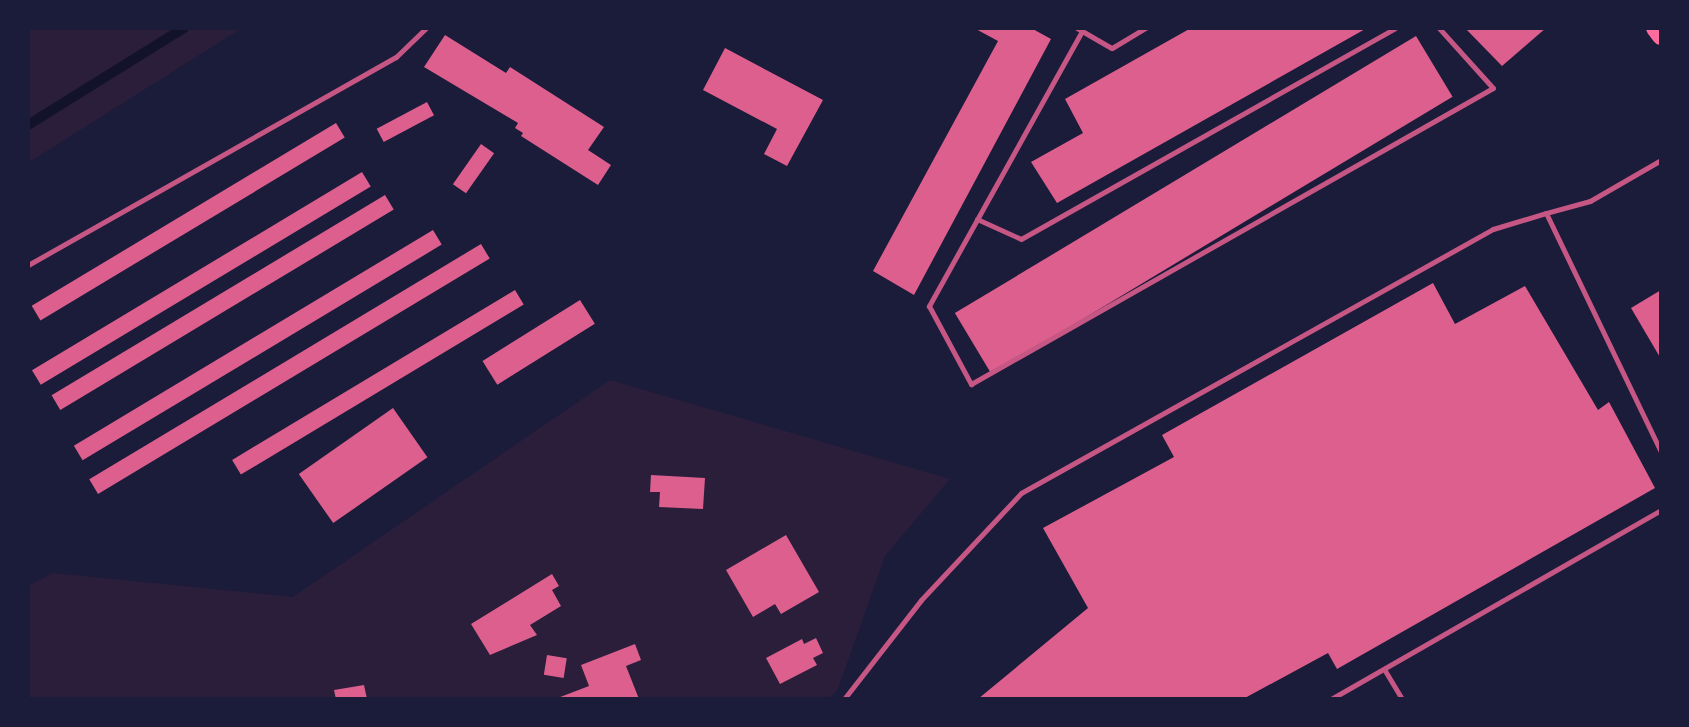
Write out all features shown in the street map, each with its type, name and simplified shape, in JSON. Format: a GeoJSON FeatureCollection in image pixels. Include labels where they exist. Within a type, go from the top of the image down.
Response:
{"type":"FeatureCollection","features":[{"type":"Feature","properties":{"kind":"main road"},"geometry":{"type":"LineString","coordinates":[[1655,28],[1661,36]]}},
{"type":"Feature","properties":{"kind":"lane"},"geometry":{"type":"LineString","coordinates":[[28,265],[397,57],[426,28]]}},
{"type":"Feature","properties":{"kind":"lane"},"geometry":{"type":"LineString","coordinates":[[1146,28],[1112,48],[1080,29],[929,306],[971,384],[1493,88],[1439,28]]}},
{"type":"Feature","properties":{"kind":"lane"},"geometry":{"type":"LineString","coordinates":[[977,219],[1021,239],[1395,28]]}},
{"type":"Feature","properties":{"kind":"lane"},"geometry":{"type":"LineString","coordinates":[[844,699],[921,600],[1021,493],[1493,229],[1590,201],[1661,160]]}},
{"type":"Feature","properties":{"kind":"lane"},"geometry":{"type":"LineString","coordinates":[[1546,212],[1661,452]]}},
{"type":"Feature","properties":{"kind":"lane"},"geometry":{"type":"LineString","coordinates":[[1331,699],[1661,510]]}},
{"type":"Feature","properties":{"kind":"lane"},"geometry":{"type":"LineString","coordinates":[[1384,668],[1402,699]]}},
{"type":"Feature","properties":{"kind":"shaded area"},"geometry":{"type":"Polygon","coordinates":[[[28,28],[242,28],[28,163],[28,28]]]}},
{"type":"Feature","properties":{"kind":"shaded area"},"geometry":{"type":"Polygon","coordinates":[[[610,380],[950,479],[885,556],[838,689],[829,699],[28,699],[28,586],[53,573],[293,597],[610,380]]]}},
{"type":"Feature","properties":{"kind":"building"},"geometry":{"type":"Polygon","coordinates":[[[974,28],[1031,28],[1051,39],[914,295],[873,271],[998,41],[974,28]]]}},
{"type":"Feature","properties":{"kind":"building"},"geometry":{"type":"Polygon","coordinates":[[[1191,28],[1367,28],[1057,203],[1031,162],[1083,133],[1065,99],[1191,28]]]}},
{"type":"Feature","properties":{"kind":"building"},"geometry":{"type":"Polygon","coordinates":[[[1465,28],[1546,28],[1502,66],[1465,28]]]}},
{"type":"Feature","properties":{"kind":"building"},"geometry":{"type":"Polygon","coordinates":[[[445,35],[506,73],[510,67],[604,127],[588,150],[611,165],[598,185],[521,136],[523,133],[515,128],[518,123],[424,67],[445,35]]]}},
{"type":"Feature","properties":{"kind":"building"},"geometry":{"type":"Polygon","coordinates":[[[1416,36],[1453,97],[991,374],[955,313],[1416,36]]]}},
{"type":"Feature","properties":{"kind":"building"},"geometry":{"type":"Polygon","coordinates":[[[725,48],[823,100],[787,166],[764,154],[777,129],[703,90],[725,48]]]}},
{"type":"Feature","properties":{"kind":"building"},"geometry":{"type":"Polygon","coordinates":[[[427,102],[434,115],[384,142],[377,129],[427,102]]]}},
{"type":"Feature","properties":{"kind":"building"},"geometry":{"type":"Polygon","coordinates":[[[336,123],[345,138],[40,320],[32,306],[336,123]]]}},
{"type":"Feature","properties":{"kind":"building"},"geometry":{"type":"Polygon","coordinates":[[[481,144],[494,153],[466,193],[453,184],[481,144]]]}},
{"type":"Feature","properties":{"kind":"building"},"geometry":{"type":"Polygon","coordinates":[[[362,172],[371,187],[41,385],[32,370],[362,172]]]}},
{"type":"Feature","properties":{"kind":"building"},"geometry":{"type":"Polygon","coordinates":[[[385,195],[394,210],[60,410],[52,395],[385,195]]]}},
{"type":"Feature","properties":{"kind":"building"},"geometry":{"type":"Polygon","coordinates":[[[433,230],[442,245],[83,460],[74,446],[433,230]]]}},
{"type":"Feature","properties":{"kind":"building"},"geometry":{"type":"Polygon","coordinates":[[[481,244],[490,259],[98,494],[89,479],[481,244]]]}},
{"type":"Feature","properties":{"kind":"building"},"geometry":{"type":"Polygon","coordinates":[[[1433,283],[1455,324],[1525,286],[1598,410],[1609,402],[1655,488],[1337,669],[1328,653],[1243,699],[978,699],[1088,608],[1043,528],[1174,457],[1162,435],[1433,283]]]}},
{"type":"Feature","properties":{"kind":"building"},"geometry":{"type":"Polygon","coordinates":[[[515,290],[524,305],[241,475],[232,460],[515,290]]]}},
{"type":"Feature","properties":{"kind":"building"},"geometry":{"type":"Polygon","coordinates":[[[1661,290],[1661,359],[1631,308],[1661,290]]]}},
{"type":"Feature","properties":{"kind":"building"},"geometry":{"type":"Polygon","coordinates":[[[580,300],[595,324],[497,385],[482,361],[580,300]]]}},
{"type":"Feature","properties":{"kind":"building"},"geometry":{"type":"Polygon","coordinates":[[[393,408],[427,457],[333,523],[299,474],[393,408]]]}},
{"type":"Feature","properties":{"kind":"building"},"geometry":{"type":"Polygon","coordinates":[[[651,475],[705,478],[703,509],[659,507],[660,492],[650,492],[651,475]]]}},
{"type":"Feature","properties":{"kind":"building"},"geometry":{"type":"Polygon","coordinates":[[[786,535],[819,592],[781,614],[775,604],[753,617],[726,570],[786,535]]]}},
{"type":"Feature","properties":{"kind":"building"},"geometry":{"type":"Polygon","coordinates":[[[552,574],[559,586],[552,590],[561,606],[530,625],[537,635],[490,655],[471,624],[552,574]]]}},
{"type":"Feature","properties":{"kind":"building"},"geometry":{"type":"Polygon","coordinates":[[[816,638],[823,653],[813,658],[817,665],[780,684],[766,658],[802,639],[804,644],[816,638]]]}},
{"type":"Feature","properties":{"kind":"building"},"geometry":{"type":"Polygon","coordinates":[[[635,644],[641,660],[626,666],[639,699],[555,699],[589,686],[581,665],[635,644]]]}},
{"type":"Feature","properties":{"kind":"building"},"geometry":{"type":"Polygon","coordinates":[[[547,655],[567,658],[564,678],[544,675],[547,655]]]}},
{"type":"Feature","properties":{"kind":"building"},"geometry":{"type":"Polygon","coordinates":[[[364,685],[367,699],[336,699],[334,690],[364,685]]]}},
{"type":"Feature","properties":{"kind":"waterway"},"geometry":{"type":"LineString","coordinates":[[28,125],[184,28]]}}]}
